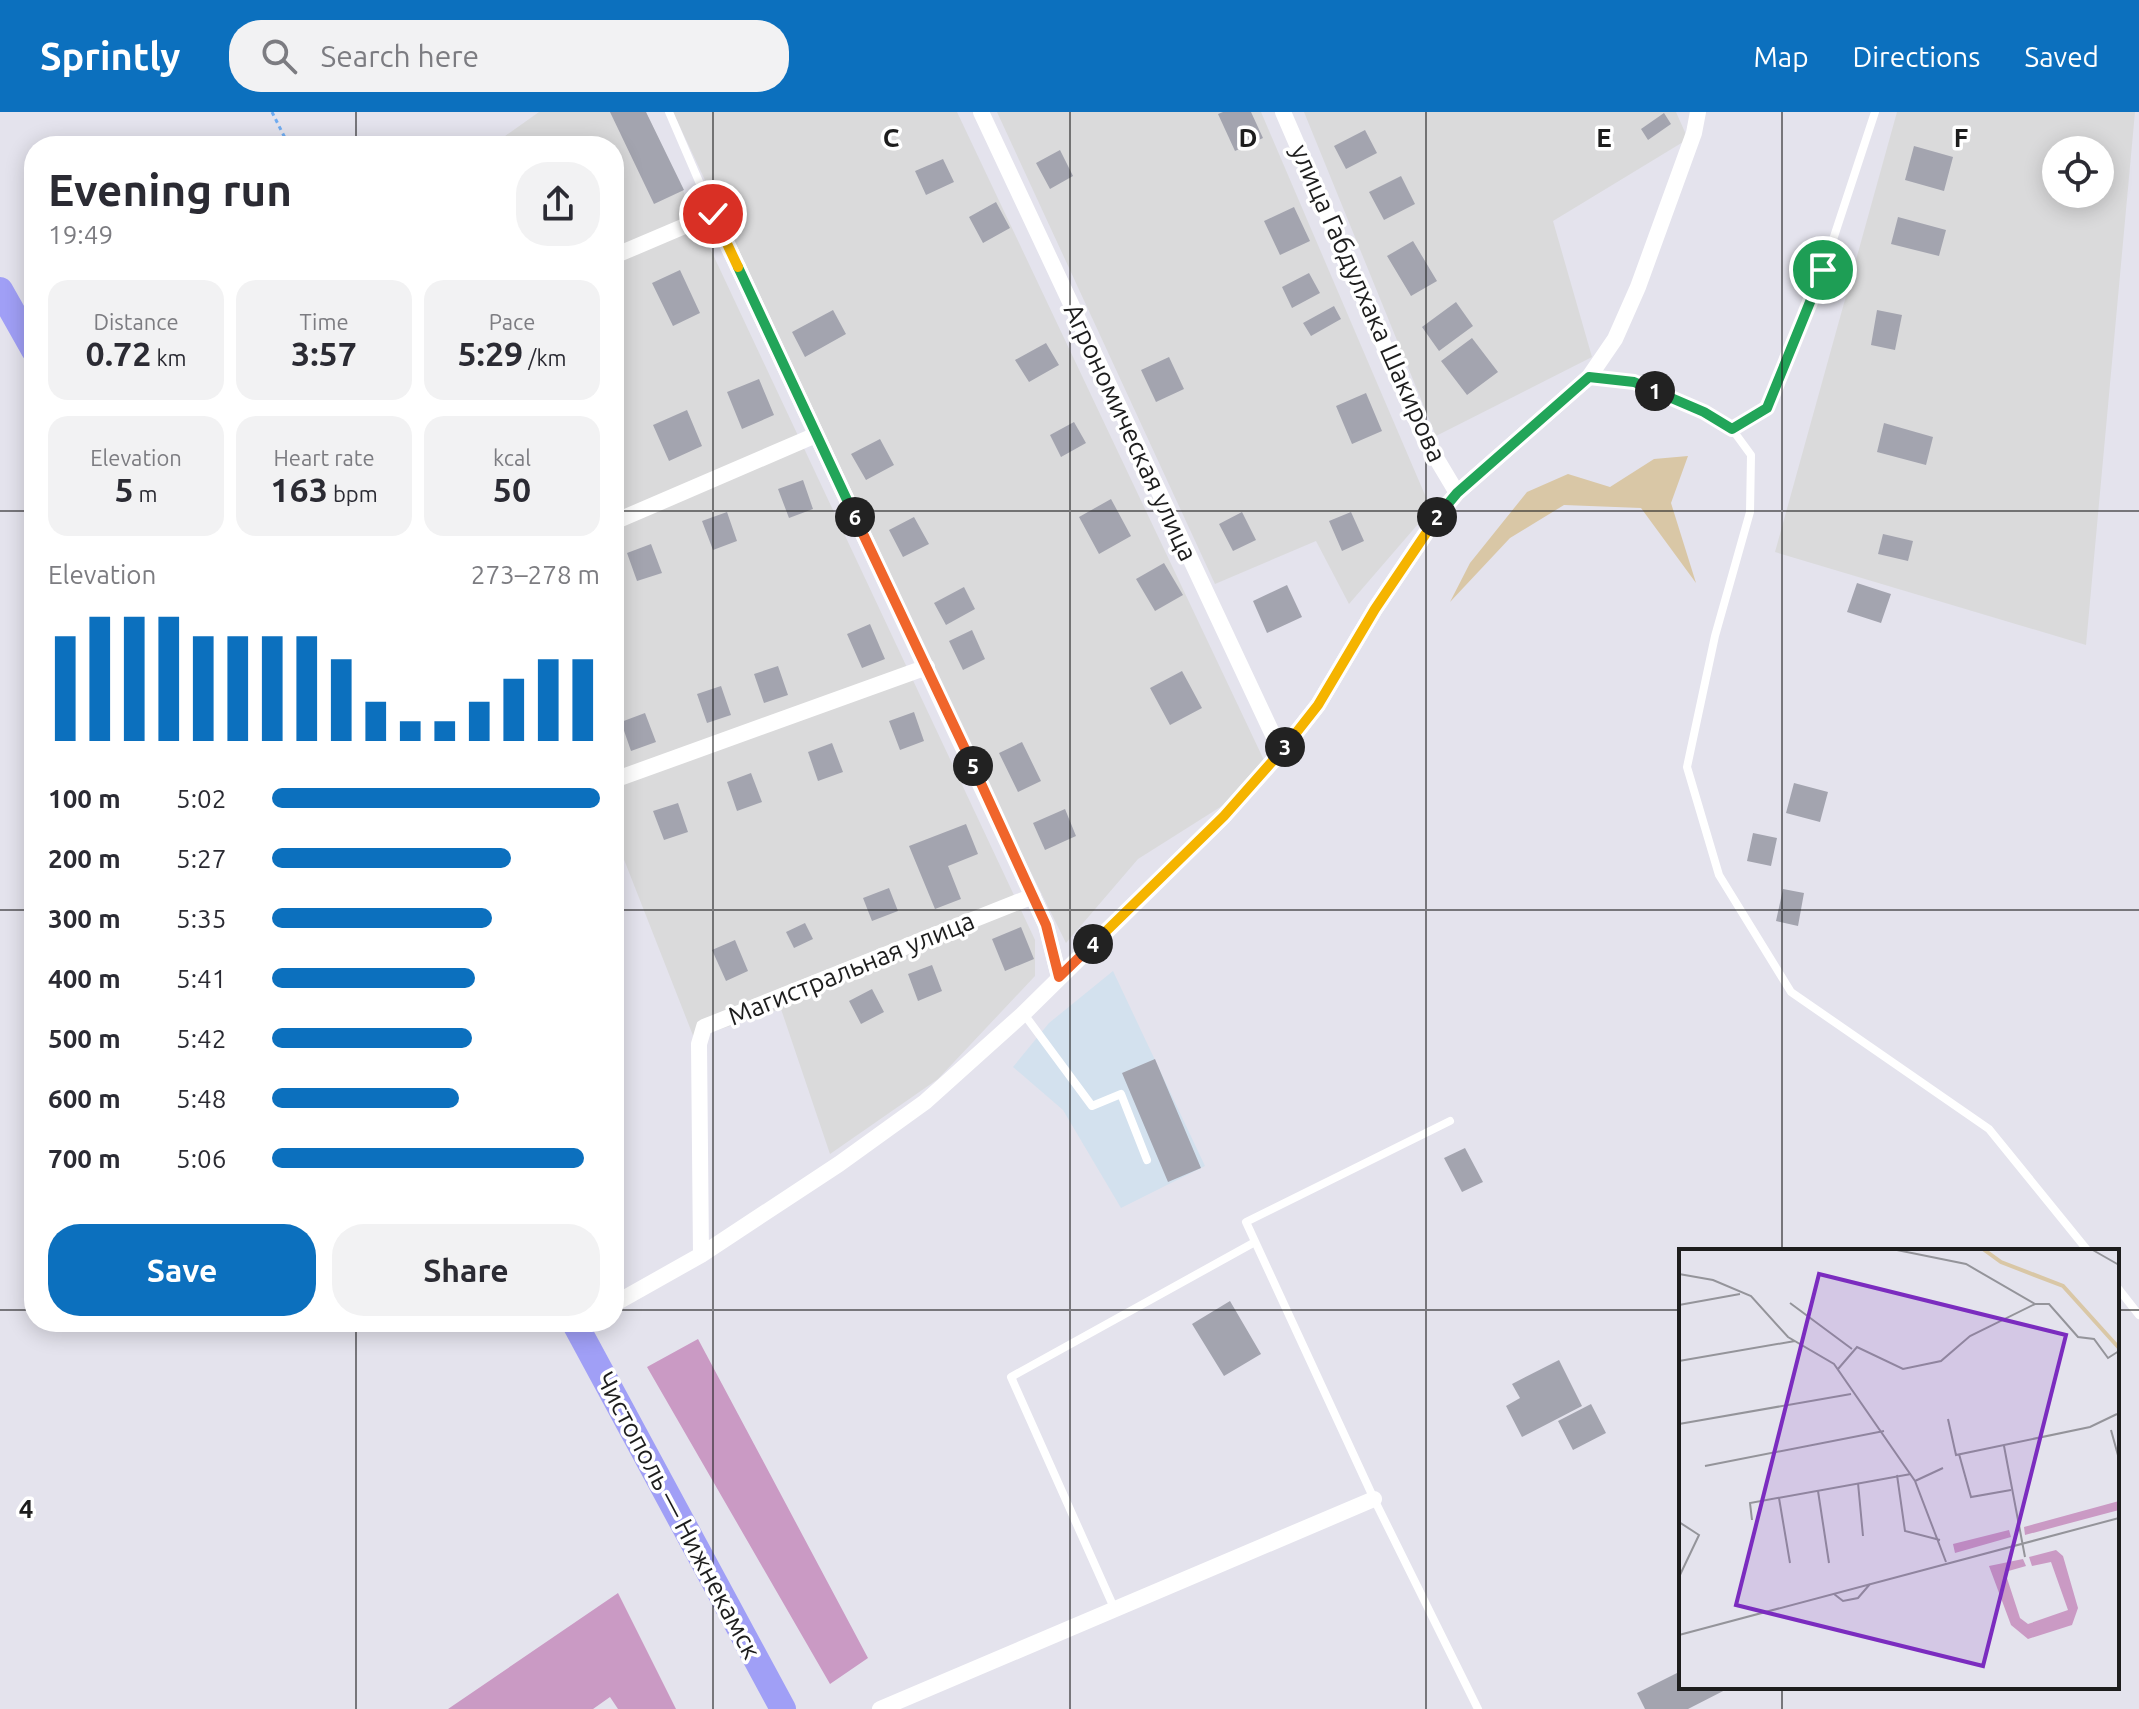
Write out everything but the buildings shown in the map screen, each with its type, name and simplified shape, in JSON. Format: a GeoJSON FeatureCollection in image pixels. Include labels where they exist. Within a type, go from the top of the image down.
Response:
{"type":"FeatureCollection","features":[{"type":"Feature","properties":{"kind":"main road"},"geometry":{"type":"LineString","coordinates":[[0,290],[24,332]]}},
{"type":"Feature","properties":{"kind":"main road","name":"Чистополь — Нижнекамск"},"geometry":{"type":"LineString","coordinates":[[583,1332],[783,1709]]}},
{"type":"Feature","properties":{"kind":"street","name":"Агрономическая улица"},"geometry":{"type":"LineString","coordinates":[[981,112],[1281,752]]}},
{"type":"Feature","properties":{"kind":"street","name":"улица Габдулхака Шакирова"},"geometry":{"type":"LineString","coordinates":[[1283,112],[1423,436],[1457,493]]}},
{"type":"Feature","properties":{"kind":"street"},"geometry":{"type":"LineString","coordinates":[[624,1298],[701,1255],[839,1164],[925,1102],[1024,1013],[1224,816],[1318,705],[1375,609],[1434,521],[1457,493],[1589,377],[1615,339],[1638,287],[1694,133],[1698,112]]}},
{"type":"Feature","properties":{"kind":"street"},"geometry":{"type":"LineString","coordinates":[[624,252],[713,214],[1033,896],[1046,925],[1059,977]]}},
{"type":"Feature","properties":{"kind":"street"},"geometry":{"type":"LineString","coordinates":[[624,518],[816,435]]}},
{"type":"Feature","properties":{"kind":"street"},"geometry":{"type":"LineString","coordinates":[[624,776],[927,667]]}},
{"type":"Feature","properties":{"kind":"street","name":"Магистральная улица"},"geometry":{"type":"LineString","coordinates":[[701,1255],[699,1044],[704,1027],[1033,896]]}},
{"type":"Feature","properties":{"kind":"street"},"geometry":{"type":"LineString","coordinates":[[880,1709],[1374,1499]]}},
{"type":"Feature","properties":{"kind":"lane"},"geometry":{"type":"LineString","coordinates":[[669,112],[713,214]]}},
{"type":"Feature","properties":{"kind":"lane"},"geometry":{"type":"LineString","coordinates":[[1732,429],[1767,408],[1823,270],[1875,112]]}},
{"type":"Feature","properties":{"kind":"lane"},"geometry":{"type":"LineString","coordinates":[[1589,377],[1634,382],[1704,412],[1732,429],[1751,455],[1750,512],[1715,636],[1687,767],[1719,875],[1791,992],[1989,1129],[2086,1249]]}},
{"type":"Feature","properties":{"kind":"lane"},"geometry":{"type":"LineString","coordinates":[[1024,1013],[1092,1106],[1121,1094],[1147,1160]]}},
{"type":"Feature","properties":{"kind":"lane"},"geometry":{"type":"LineString","coordinates":[[1450,1121],[1246,1222],[1374,1499],[1478,1709]]}},
{"type":"Feature","properties":{"kind":"lane"},"geometry":{"type":"LineString","coordinates":[[1115,1610],[1011,1377],[1255,1242]]}},
{"type":"Feature","properties":{"kind":"lane"},"geometry":{"type":"LineString","coordinates":[[2119,1290],[2139,1315]]}},
{"type":"Feature","properties":{"kind":"path"},"geometry":{"type":"LineString","coordinates":[[272,112],[284,136]]}},
{"type":"Feature","properties":{"kind":"shaded area"},"geometry":{"type":"Polygon","coordinates":[[[539,112],[646,112],[1035,940],[1035,976],[938,1079],[830,1154],[781,1009],[694,1038],[624,860],[624,136],[505,136],[539,112]]]}},
{"type":"Feature","properties":{"kind":"shaded area"},"geometry":{"type":"Polygon","coordinates":[[[673,112],[957,112],[1271,775],[1138,859],[1066,943],[1006,822],[673,112]]]}},
{"type":"Feature","properties":{"kind":"shaded area"},"geometry":{"type":"Polygon","coordinates":[[[997,112],[1261,112],[1431,509],[1349,604],[1316,541],[1215,584],[997,112]]]}},
{"type":"Feature","properties":{"kind":"shaded area"},"geometry":{"type":"Polygon","coordinates":[[[1304,112],[1676,112],[1688,139],[1553,221],[1592,357],[1436,436],[1304,112]]]}},
{"type":"Feature","properties":{"kind":"shaded area"},"geometry":{"type":"Polygon","coordinates":[[[1897,112],[2135,112],[2086,645],[1775,552],[1897,112]]]}},
{"type":"Feature","properties":{"kind":"shaded area"},"geometry":{"type":"Polygon","coordinates":[[[1688,456],[1671,503],[1696,583],[1641,508],[1564,505],[1510,538],[1450,602],[1470,563],[1527,492],[1568,474],[1610,487],[1654,459],[1688,456]]]}},
{"type":"Feature","properties":{"kind":"shaded area"},"geometry":{"type":"Polygon","coordinates":[[[1113,971],[1205,1166],[1121,1208],[1063,1110],[1013,1067],[1049,1023],[1113,971]]]}},
{"type":"Feature","properties":{"kind":"shaded area"},"geometry":{"type":"Polygon","coordinates":[[[698,1339],[868,1658],[830,1684],[647,1367],[698,1339]]]}},
{"type":"Feature","properties":{"kind":"shaded area"},"geometry":{"type":"Polygon","coordinates":[[[618,1593],[676,1709],[618,1709],[610,1697],[593,1709],[448,1709],[618,1593]]]}},
{"type":"Feature","properties":{"kind":"route"},"geometry":{"type":"LineString","coordinates":[[713,214],[1046,925],[1059,977],[1224,816],[1281,752],[1318,705],[1375,609],[1434,521],[1457,493],[1589,377],[1634,382],[1704,412],[1732,429],[1767,408],[1823,270]]}}]}
